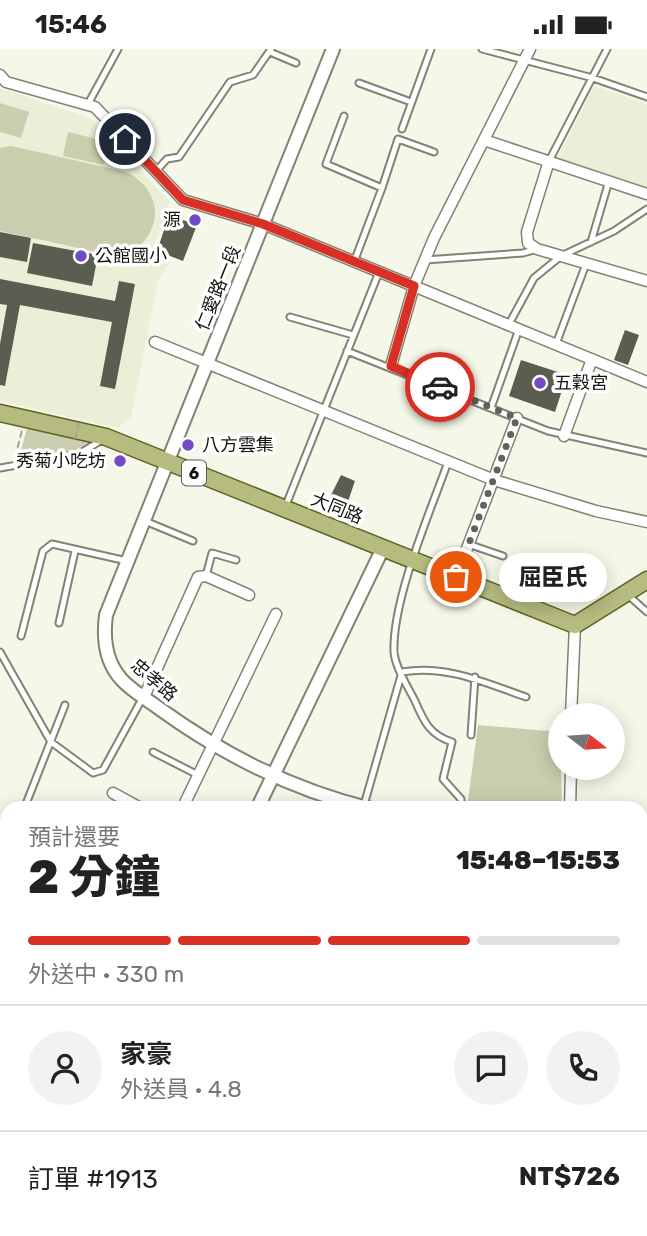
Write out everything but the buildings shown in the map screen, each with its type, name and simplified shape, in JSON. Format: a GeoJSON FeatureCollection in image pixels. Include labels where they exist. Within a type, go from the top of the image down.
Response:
{"type":"FeatureCollection","features":[{"type":"Feature","properties":{"kind":"main road","name":"大同路"},"geometry":{"type":"LineString","coordinates":[[0,414],[106,437],[575,625]]}},
{"type":"Feature","properties":{"kind":"main road"},"geometry":{"type":"LineString","coordinates":[[575,625],[647,580]]}},
{"type":"Feature","properties":{"kind":"street","name":"仁愛路一段"},"geometry":{"type":"LineString","coordinates":[[168,463],[333,49]]}},
{"type":"Feature","properties":{"kind":"street"},"geometry":{"type":"LineString","coordinates":[[391,366],[414,286],[425,260],[530,49]]}},
{"type":"Feature","properties":{"kind":"street"},"geometry":{"type":"LineString","coordinates":[[0,75],[6,82],[95,107],[183,200],[263,224],[647,381]]}},
{"type":"Feature","properties":{"kind":"street"},"geometry":{"type":"LineString","coordinates":[[484,140],[647,194]]}},
{"type":"Feature","properties":{"kind":"street"},"geometry":{"type":"LineString","coordinates":[[549,161],[527,232],[528,243],[537,249],[647,281]]}},
{"type":"Feature","properties":{"kind":"street"},"geometry":{"type":"LineString","coordinates":[[155,342],[494,480],[596,511],[647,522]]}},
{"type":"Feature","properties":{"kind":"street"},"geometry":{"type":"LineString","coordinates":[[564,436],[592,359]]}},
{"type":"Feature","properties":{"kind":"street"},"geometry":{"type":"LineString","coordinates":[[456,577],[517,418]]}},
{"type":"Feature","properties":{"kind":"street","name":"忠孝路"},"geometry":{"type":"LineString","coordinates":[[168,463],[106,615],[103,632],[113,666],[122,680],[213,745],[272,777],[345,801]]}},
{"type":"Feature","properties":{"kind":"street"},"geometry":{"type":"LineString","coordinates":[[261,801],[383,548]]}},
{"type":"Feature","properties":{"kind":"street"},"geometry":{"type":"LineString","coordinates":[[144,697],[198,577],[206,576],[249,595]]}},
{"type":"Feature","properties":{"kind":"street"},"geometry":{"type":"LineString","coordinates":[[186,801],[276,614]]}},
{"type":"Feature","properties":{"kind":"street"},"geometry":{"type":"LineString","coordinates":[[572,703],[575,625]]}},
{"type":"Feature","properties":{"kind":"street"},"geometry":{"type":"LineString","coordinates":[[570,781],[570,801]]}},
{"type":"Feature","properties":{"kind":"street"},"geometry":{"type":"LineString","coordinates":[[113,793],[128,801]]}},
{"type":"Feature","properties":{"kind":"lane"},"geometry":{"type":"LineString","coordinates":[[88,104],[118,49]]}},
{"type":"Feature","properties":{"kind":"lane"},"geometry":{"type":"LineString","coordinates":[[402,129],[431,49]]}},
{"type":"Feature","properties":{"kind":"lane"},"geometry":{"type":"LineString","coordinates":[[482,49],[593,78],[647,97]]}},
{"type":"Feature","properties":{"kind":"lane"},"geometry":{"type":"LineString","coordinates":[[549,161],[607,49]]}},
{"type":"Feature","properties":{"kind":"lane"},"geometry":{"type":"LineString","coordinates":[[156,171],[167,159],[179,157],[230,82],[253,75],[270,50],[296,63]]}},
{"type":"Feature","properties":{"kind":"lane"},"geometry":{"type":"LineString","coordinates":[[359,83],[411,102]]}},
{"type":"Feature","properties":{"kind":"lane"},"geometry":{"type":"LineString","coordinates":[[344,116],[326,164],[382,188]]}},
{"type":"Feature","properties":{"kind":"lane"},"geometry":{"type":"LineString","coordinates":[[354,262],[398,139],[435,152]]}},
{"type":"Feature","properties":{"kind":"lane"},"geometry":{"type":"LineString","coordinates":[[591,242],[609,181]]}},
{"type":"Feature","properties":{"kind":"lane"},"geometry":{"type":"LineString","coordinates":[[509,325],[534,278],[561,256],[591,242],[647,209]]}},
{"type":"Feature","properties":{"kind":"lane"},"geometry":{"type":"LineString","coordinates":[[425,260],[523,253],[537,249]]}},
{"type":"Feature","properties":{"kind":"lane"},"geometry":{"type":"LineString","coordinates":[[556,344],[586,264]]}},
{"type":"Feature","properties":{"kind":"lane"},"geometry":{"type":"LineString","coordinates":[[285,508],[379,272]]}},
{"type":"Feature","properties":{"kind":"lane"},"geometry":{"type":"LineString","coordinates":[[290,317],[354,335]]}},
{"type":"Feature","properties":{"kind":"lane"},"geometry":{"type":"LineString","coordinates":[[491,408],[519,329]]}},
{"type":"Feature","properties":{"kind":"lane"},"geometry":{"type":"LineString","coordinates":[[347,351],[564,436],[647,453]]}},
{"type":"Feature","properties":{"kind":"lane"},"geometry":{"type":"LineString","coordinates":[[0,468],[79,454],[106,437]]}},
{"type":"Feature","properties":{"kind":"lane"},"geometry":{"type":"LineString","coordinates":[[448,462],[413,560],[398,619],[394,654],[420,713],[435,737],[452,742],[443,779],[461,801]]}},
{"type":"Feature","properties":{"kind":"lane"},"geometry":{"type":"LineString","coordinates":[[145,521],[193,541]]}},
{"type":"Feature","properties":{"kind":"lane"},"geometry":{"type":"LineString","coordinates":[[21,636],[43,551],[52,544],[127,561]]}},
{"type":"Feature","properties":{"kind":"lane"},"geometry":{"type":"LineString","coordinates":[[468,544],[503,556]]}},
{"type":"Feature","properties":{"kind":"lane"},"geometry":{"type":"LineString","coordinates":[[60,623],[75,551]]}},
{"type":"Feature","properties":{"kind":"lane"},"geometry":{"type":"LineString","coordinates":[[206,576],[212,553],[236,560]]}},
{"type":"Feature","properties":{"kind":"lane"},"geometry":{"type":"LineString","coordinates":[[626,593],[647,612]]}},
{"type":"Feature","properties":{"kind":"lane"},"geometry":{"type":"LineString","coordinates":[[0,652],[51,742],[93,772],[103,770],[144,697]]}},
{"type":"Feature","properties":{"kind":"lane"},"geometry":{"type":"LineString","coordinates":[[402,672],[419,669],[475,677],[526,697]]}},
{"type":"Feature","properties":{"kind":"lane"},"geometry":{"type":"LineString","coordinates":[[368,801],[402,672]]}},
{"type":"Feature","properties":{"kind":"lane"},"geometry":{"type":"LineString","coordinates":[[471,734],[475,677]]}},
{"type":"Feature","properties":{"kind":"lane"},"geometry":{"type":"LineString","coordinates":[[26,801],[65,705]]}},
{"type":"Feature","properties":{"kind":"lane"},"geometry":{"type":"LineString","coordinates":[[153,752],[198,775]]}},
{"type":"Feature","properties":{"kind":"path"},"geometry":{"type":"LineString","coordinates":[[12,467],[26,419]]}},
{"type":"Feature","properties":{"kind":"path"},"geometry":{"type":"LineString","coordinates":[[75,439],[79,423]]}},
{"type":"Feature","properties":{"kind":"shaded area"},"geometry":{"type":"Polygon","coordinates":[[[594,86],[647,104],[647,188],[557,159],[594,86]]]}},
{"type":"Feature","properties":{"kind":"shaded area","name":"公館國小"},"geometry":{"type":"Polygon","coordinates":[[[0,88],[92,119],[170,202],[153,249],[171,261],[158,280],[131,417],[118,428],[0,401],[0,88]]]}},
{"type":"Feature","properties":{"kind":"shaded area"},"geometry":{"type":"Polygon","coordinates":[[[0,103],[29,112],[21,138],[0,132],[0,103]]]}},
{"type":"Feature","properties":{"kind":"shaded area"},"geometry":{"type":"Polygon","coordinates":[[[68,132],[109,142],[104,165],[63,156],[68,132]]]}},
{"type":"Feature","properties":{"kind":"shaded area"},"geometry":{"type":"Polygon","coordinates":[[[11,146],[127,172],[138,179],[152,198],[155,208],[151,229],[136,249],[150,253],[148,263],[0,231],[0,148],[11,146]]]}},
{"type":"Feature","properties":{"kind":"shaded area"},"geometry":{"type":"Polygon","coordinates":[[[28,425],[91,442],[76,450],[18,461],[28,425]]]}},
{"type":"Feature","properties":{"kind":"shaded area"},"geometry":{"type":"Polygon","coordinates":[[[478,725],[548,731],[548,781],[561,781],[562,801],[468,801],[478,725]]]}},
{"type":"Feature","properties":{"kind":"way so far"},"geometry":{"type":"LineString","coordinates":[[440,387],[517,418],[456,577]]}},
{"type":"Feature","properties":{"kind":"place","name":"源"},"geometry":{"type":"Point","coordinates":[195,220]}},
{"type":"Feature","properties":{"kind":"place","name":"公館國小"},"geometry":{"type":"Point","coordinates":[81,256]}},
{"type":"Feature","properties":{"kind":"place","name":"五穀宮"},"geometry":{"type":"Point","coordinates":[540,383]}},
{"type":"Feature","properties":{"kind":"place","name":"八方雲集"},"geometry":{"type":"Point","coordinates":[188,445]}},
{"type":"Feature","properties":{"kind":"place","name":"秀菊小吃坊"},"geometry":{"type":"Point","coordinates":[120,461]}},
{"type":"Feature","properties":{"kind":"place","name":"屈臣氏"},"geometry":{"type":"Point","coordinates":[456,577]}},
{"type":"Feature","properties":{"kind":"route"},"geometry":{"type":"LineString","coordinates":[[125,139],[183,200],[263,224],[414,286],[391,366],[440,387]]}}]}
